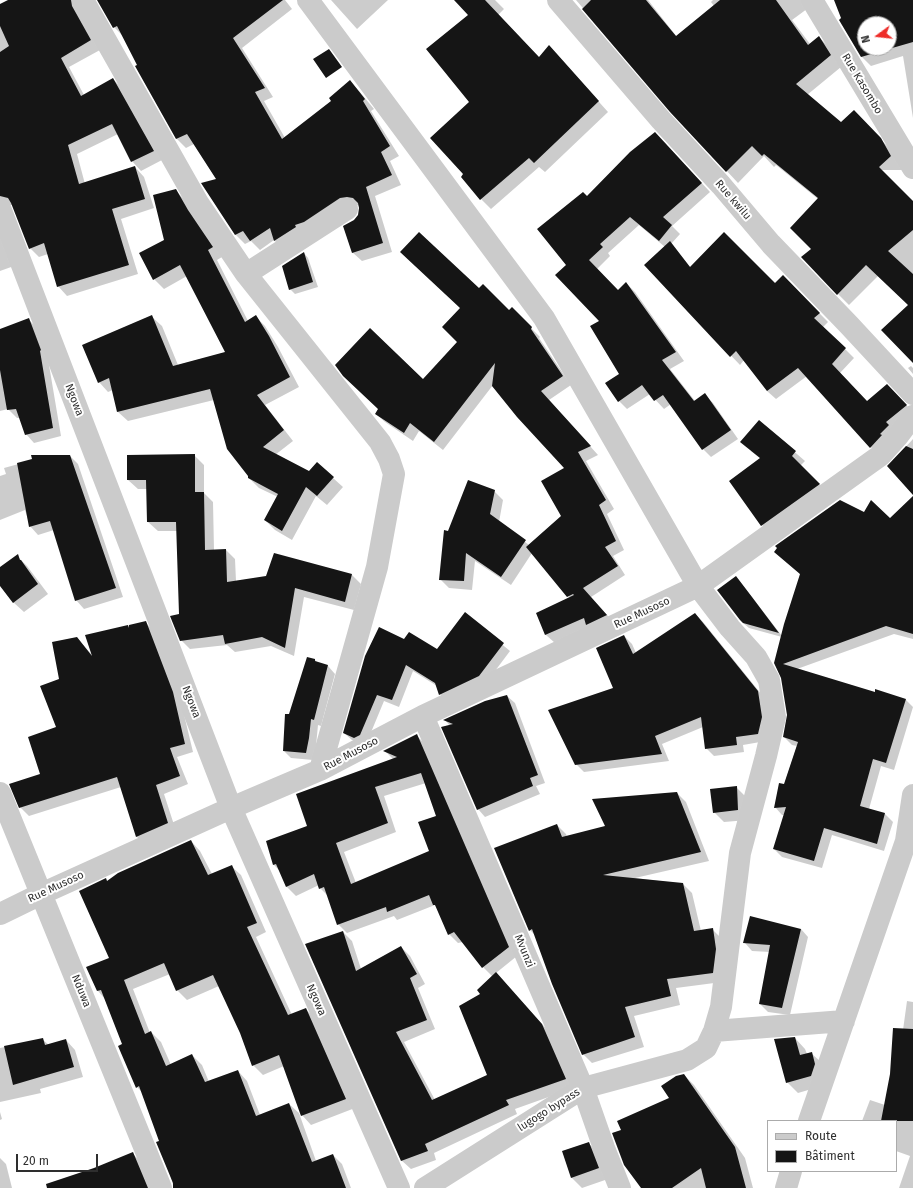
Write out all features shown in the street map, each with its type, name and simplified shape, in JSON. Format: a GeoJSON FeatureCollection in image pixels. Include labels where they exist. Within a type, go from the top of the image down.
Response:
{"type":"FeatureCollection","features":[{"type":"Feature","properties":{"kind":"street"},"geometry":{"type":"LineString","coordinates":[[83,0],[198,203],[246,274],[380,442],[389,459],[394,474],[377,567],[320,770]]}},
{"type":"Feature","properties":{"kind":"street"},"geometry":{"type":"LineString","coordinates":[[308,0],[544,318],[698,586],[730,628],[756,657],[769,680],[774,717],[766,756],[740,853],[721,1007],[710,1039],[844,1021]]}},
{"type":"Feature","properties":{"kind":"street","name":"Rue kwilu"},"geometry":{"type":"LineString","coordinates":[[558,0],[661,120],[716,179],[771,244],[850,325],[913,394]]}},
{"type":"Feature","properties":{"kind":"street","name":"Rue Kasombo"},"geometry":{"type":"LineString","coordinates":[[812,0],[913,168]]}},
{"type":"Feature","properties":{"kind":"street","name":"Ngowa"},"geometry":{"type":"LineString","coordinates":[[0,208],[231,808],[399,1188]]}},
{"type":"Feature","properties":{"kind":"street"},"geometry":{"type":"LineString","coordinates":[[246,274],[347,209]]}},
{"type":"Feature","properties":{"kind":"street","name":"Rue Musoso"},"geometry":{"type":"LineString","coordinates":[[0,914],[231,808],[320,770],[423,716],[698,586],[881,455],[913,416]]}},
{"type":"Feature","properties":{"kind":"street","name":"Mvunzi"},"geometry":{"type":"LineString","coordinates":[[423,716],[583,1088],[620,1188]]}},
{"type":"Feature","properties":{"kind":"street","name":"Nduwa"},"geometry":{"type":"LineString","coordinates":[[0,793],[161,1188]]}},
{"type":"Feature","properties":{"kind":"street"},"geometry":{"type":"LineString","coordinates":[[809,1120],[906,841],[913,795]]}},
{"type":"Feature","properties":{"kind":"street","name":"lugogo bypass"},"geometry":{"type":"LineString","coordinates":[[425,1188],[583,1088],[687,1060],[710,1039]]}},
{"type":"Feature","properties":{"kind":"street"},"geometry":{"type":"LineString","coordinates":[[786,1188],[792,1172]]}},
{"type":"Feature","properties":{"kind":"building"},"geometry":{"type":"Polygon","coordinates":[[[8,0],[71,0],[72,6],[91,40],[61,58],[81,96],[113,78],[154,151],[131,162],[112,124],[68,145],[79,184],[135,166],[145,199],[112,209],[129,265],[57,287],[44,243],[29,249],[11,203],[8,198],[0,196],[0,52],[9,46],[0,26],[0,4],[8,0]]]}},
{"type":"Feature","properties":{"kind":"building"},"geometry":{"type":"Polygon","coordinates":[[[97,0],[283,0],[233,38],[265,88],[255,92],[282,139],[331,101],[329,98],[350,80],[365,99],[363,101],[390,146],[381,152],[392,175],[366,187],[383,243],[352,253],[343,226],[354,220],[358,215],[359,208],[358,203],[353,198],[347,197],[340,198],[304,222],[295,225],[296,227],[274,241],[270,228],[250,241],[243,231],[235,235],[201,183],[216,179],[187,134],[176,139],[135,66],[137,65],[117,26],[113,28],[97,0]]]}},
{"type":"Feature","properties":{"kind":"building"},"geometry":{"type":"Polygon","coordinates":[[[454,0],[485,0],[539,57],[549,45],[599,101],[534,163],[529,158],[480,200],[461,177],[463,174],[430,138],[469,102],[426,49],[468,15],[454,0]]]}},
{"type":"Feature","properties":{"kind":"building"},"geometry":{"type":"Polygon","coordinates":[[[591,0],[646,0],[676,36],[720,0],[776,0],[808,45],[819,36],[831,55],[796,84],[841,122],[854,110],[881,138],[891,156],[879,167],[913,201],[913,230],[888,251],[913,274],[913,363],[881,330],[908,305],[866,265],[837,295],[801,257],[811,249],[790,228],[818,198],[764,154],[762,156],[752,146],[726,172],[670,112],[582,9],[591,0]]]}},
{"type":"Feature","properties":{"kind":"building"},"geometry":{"type":"Polygon","coordinates":[[[834,0],[913,0],[913,42],[897,47],[897,16],[857,16],[857,50],[839,20],[841,18],[834,0]]]}},
{"type":"Feature","properties":{"kind":"building"},"geometry":{"type":"Polygon","coordinates":[[[329,49],[342,67],[326,78],[313,59],[329,49]]]}},
{"type":"Feature","properties":{"kind":"building"},"geometry":{"type":"Polygon","coordinates":[[[655,132],[702,183],[663,217],[672,225],[659,241],[630,217],[600,244],[603,247],[589,260],[618,290],[626,282],[676,352],[662,360],[694,401],[705,393],[731,430],[702,450],[663,395],[654,401],[642,385],[618,402],[605,383],[619,374],[590,326],[599,321],[555,275],[566,265],[537,229],[583,192],[587,196],[630,152],[655,132]]]}},
{"type":"Feature","properties":{"kind":"building"},"geometry":{"type":"Polygon","coordinates":[[[176,189],[213,247],[208,250],[245,322],[256,315],[269,336],[290,377],[257,395],[284,430],[263,447],[309,471],[317,462],[334,477],[317,496],[306,487],[282,531],[264,520],[278,494],[248,478],[227,449],[210,389],[117,412],[109,378],[98,383],[82,345],[152,315],[173,366],[225,352],[180,265],[153,280],[139,253],[164,240],[153,195],[176,189]]]}},
{"type":"Feature","properties":{"kind":"building"},"geometry":{"type":"Polygon","coordinates":[[[419,232],[479,288],[483,284],[509,310],[512,307],[532,327],[531,329],[563,376],[541,391],[591,446],[578,452],[606,500],[599,505],[616,541],[605,547],[618,566],[583,588],[607,615],[586,625],[584,618],[545,635],[536,613],[574,595],[573,594],[567,597],[526,547],[561,516],[541,481],[564,468],[517,417],[492,386],[495,363],[434,442],[410,423],[404,433],[375,414],[378,409],[343,376],[335,365],[370,328],[423,379],[457,342],[442,327],[460,308],[400,252],[419,232]]]}},
{"type":"Feature","properties":{"kind":"building"},"geometry":{"type":"Polygon","coordinates":[[[724,232],[775,283],[783,275],[820,313],[814,318],[846,348],[832,364],[867,401],[887,384],[907,405],[886,422],[889,425],[880,434],[882,435],[870,448],[798,368],[767,391],[736,351],[730,357],[644,265],[670,241],[690,267],[724,232]]]}},
{"type":"Feature","properties":{"kind":"building"},"geometry":{"type":"Polygon","coordinates":[[[304,252],[313,282],[289,290],[282,266],[304,252]]]}},
{"type":"Feature","properties":{"kind":"building"},"geometry":{"type":"Polygon","coordinates":[[[29,318],[41,350],[53,428],[25,435],[16,409],[7,410],[0,370],[0,329],[29,318]]]}},
{"type":"Feature","properties":{"kind":"building"},"geometry":{"type":"Polygon","coordinates":[[[759,420],[796,451],[792,456],[820,484],[761,526],[729,481],[760,458],[740,442],[759,420]]]}},
{"type":"Feature","properties":{"kind":"building"},"geometry":{"type":"Polygon","coordinates":[[[906,446],[913,449],[913,495],[887,466],[906,446]]]}},
{"type":"Feature","properties":{"kind":"building"},"geometry":{"type":"Polygon","coordinates":[[[195,454],[195,492],[204,492],[205,550],[226,549],[227,582],[266,576],[274,553],[352,574],[345,602],[295,588],[285,648],[262,637],[225,644],[223,635],[180,641],[170,616],[179,614],[176,522],[147,522],[146,480],[127,480],[127,455],[195,454]]]}},
{"type":"Feature","properties":{"kind":"building"},"geometry":{"type":"Polygon","coordinates":[[[31,455],[70,455],[116,588],[75,601],[50,521],[29,527],[17,463],[32,459],[31,455]]]}},
{"type":"Feature","properties":{"kind":"building"},"geometry":{"type":"Polygon","coordinates":[[[468,480],[495,490],[490,514],[526,540],[501,577],[466,553],[464,581],[439,580],[444,530],[448,531],[468,480]]]}},
{"type":"Feature","properties":{"kind":"building"},"geometry":{"type":"Polygon","coordinates":[[[913,496],[913,634],[886,626],[783,664],[875,692],[875,689],[906,699],[886,763],[873,759],[860,806],[885,813],[877,844],[824,828],[814,861],[773,849],[786,807],[774,808],[779,783],[784,784],[798,742],[783,737],[787,715],[781,678],[774,663],[784,624],[800,574],[774,552],[777,548],[775,546],[840,500],[864,512],[871,500],[890,518],[913,496]]]}},
{"type":"Feature","properties":{"kind":"building"},"geometry":{"type":"Polygon","coordinates":[[[18,554],[20,560],[38,584],[13,603],[0,586],[0,567],[18,554]]]}},
{"type":"Feature","properties":{"kind":"building"},"geometry":{"type":"Polygon","coordinates":[[[736,576],[779,633],[743,623],[717,590],[736,576]]]}},
{"type":"Feature","properties":{"kind":"building"},"geometry":{"type":"Polygon","coordinates":[[[465,612],[504,643],[479,676],[439,695],[435,683],[406,665],[392,700],[377,695],[360,735],[354,738],[343,733],[365,656],[379,627],[404,639],[409,632],[437,649],[465,612]]]}},
{"type":"Feature","properties":{"kind":"building"},"geometry":{"type":"Polygon","coordinates":[[[695,613],[758,691],[762,717],[758,734],[736,737],[737,745],[705,749],[701,717],[655,736],[662,754],[575,765],[548,710],[613,688],[596,648],[624,635],[633,654],[695,613]]]}},
{"type":"Feature","properties":{"kind":"building"},"geometry":{"type":"Polygon","coordinates":[[[146,621],[173,692],[185,744],[170,748],[180,776],[156,785],[168,823],[136,837],[117,777],[19,808],[9,784],[40,774],[28,737],[56,727],[40,686],[59,679],[52,642],[77,637],[92,656],[85,635],[128,625],[129,628],[129,625],[146,621]]]}},
{"type":"Feature","properties":{"kind":"building"},"geometry":{"type":"Polygon","coordinates":[[[307,657],[328,665],[314,720],[311,719],[306,753],[283,751],[285,714],[289,714],[307,657]]]}},
{"type":"Feature","properties":{"kind":"building"},"geometry":{"type":"Polygon","coordinates":[[[507,695],[538,775],[530,778],[533,786],[477,810],[441,727],[453,724],[443,720],[485,701],[507,695]]]}},
{"type":"Feature","properties":{"kind":"building"},"geometry":{"type":"Polygon","coordinates":[[[417,734],[509,947],[482,968],[454,932],[448,935],[429,895],[387,912],[386,907],[337,925],[324,887],[319,889],[314,874],[286,887],[276,864],[273,865],[266,841],[307,826],[296,794],[397,757],[383,751],[417,734]],[[421,773],[375,787],[388,823],[336,843],[351,884],[429,851],[418,822],[436,816],[421,773]]]}},
{"type":"Feature","properties":{"kind":"building"},"geometry":{"type":"Polygon","coordinates":[[[737,786],[738,810],[713,813],[710,789],[737,786]]]}},
{"type":"Feature","properties":{"kind":"building"},"geometry":{"type":"Polygon","coordinates":[[[677,792],[701,852],[603,875],[683,883],[694,931],[713,928],[716,949],[713,973],[667,979],[671,996],[625,1007],[635,1037],[582,1055],[552,984],[532,929],[529,931],[494,848],[557,824],[562,837],[605,826],[592,799],[677,792]]]}},
{"type":"Feature","properties":{"kind":"building"},"geometry":{"type":"Polygon","coordinates":[[[191,840],[208,875],[232,865],[257,923],[247,927],[288,1015],[306,1008],[346,1099],[301,1116],[279,1055],[252,1066],[240,1033],[213,975],[176,991],[164,963],[124,980],[145,1034],[151,1031],[166,1066],[192,1054],[205,1082],[238,1070],[256,1116],[289,1103],[312,1162],[333,1154],[346,1188],[173,1188],[173,1183],[156,1142],[159,1141],[139,1086],[136,1088],[118,1046],[122,1044],[101,990],[97,991],[86,967],[109,958],[79,891],[106,878],[107,881],[118,873],[191,840]]]}},
{"type":"Feature","properties":{"kind":"building"},"geometry":{"type":"Polygon","coordinates":[[[750,916],[801,929],[782,1008],[759,1004],[770,945],[743,943],[750,916]]]}},
{"type":"Feature","properties":{"kind":"building"},"geometry":{"type":"Polygon","coordinates":[[[343,931],[356,971],[401,946],[417,974],[410,978],[427,1020],[396,1032],[432,1100],[487,1075],[459,1006],[480,994],[477,990],[496,972],[542,1024],[566,1079],[506,1100],[509,1105],[425,1144],[428,1151],[401,1161],[305,944],[343,931]]]}},
{"type":"Feature","properties":{"kind":"building"},"geometry":{"type":"Polygon","coordinates":[[[893,1028],[913,1029],[913,1121],[881,1120],[890,1074],[893,1028]]]}},
{"type":"Feature","properties":{"kind":"building"},"geometry":{"type":"Polygon","coordinates":[[[795,1037],[800,1055],[812,1052],[815,1064],[811,1076],[786,1083],[774,1039],[795,1037]]]}},
{"type":"Feature","properties":{"kind":"building"},"geometry":{"type":"Polygon","coordinates":[[[43,1038],[45,1045],[66,1039],[74,1067],[13,1085],[4,1046],[43,1038]]]}},
{"type":"Feature","properties":{"kind":"building"},"geometry":{"type":"Polygon","coordinates":[[[684,1074],[735,1147],[746,1188],[706,1188],[701,1168],[672,1188],[641,1188],[624,1165],[612,1133],[621,1130],[617,1121],[669,1098],[661,1086],[676,1076],[684,1074]]]}},
{"type":"Feature","properties":{"kind":"building"},"geometry":{"type":"Polygon","coordinates":[[[589,1142],[599,1168],[571,1178],[562,1151],[589,1142]]]}},
{"type":"Feature","properties":{"kind":"building"},"geometry":{"type":"Polygon","coordinates":[[[133,1152],[148,1188],[47,1188],[46,1184],[94,1168],[133,1152]]]}}]}
